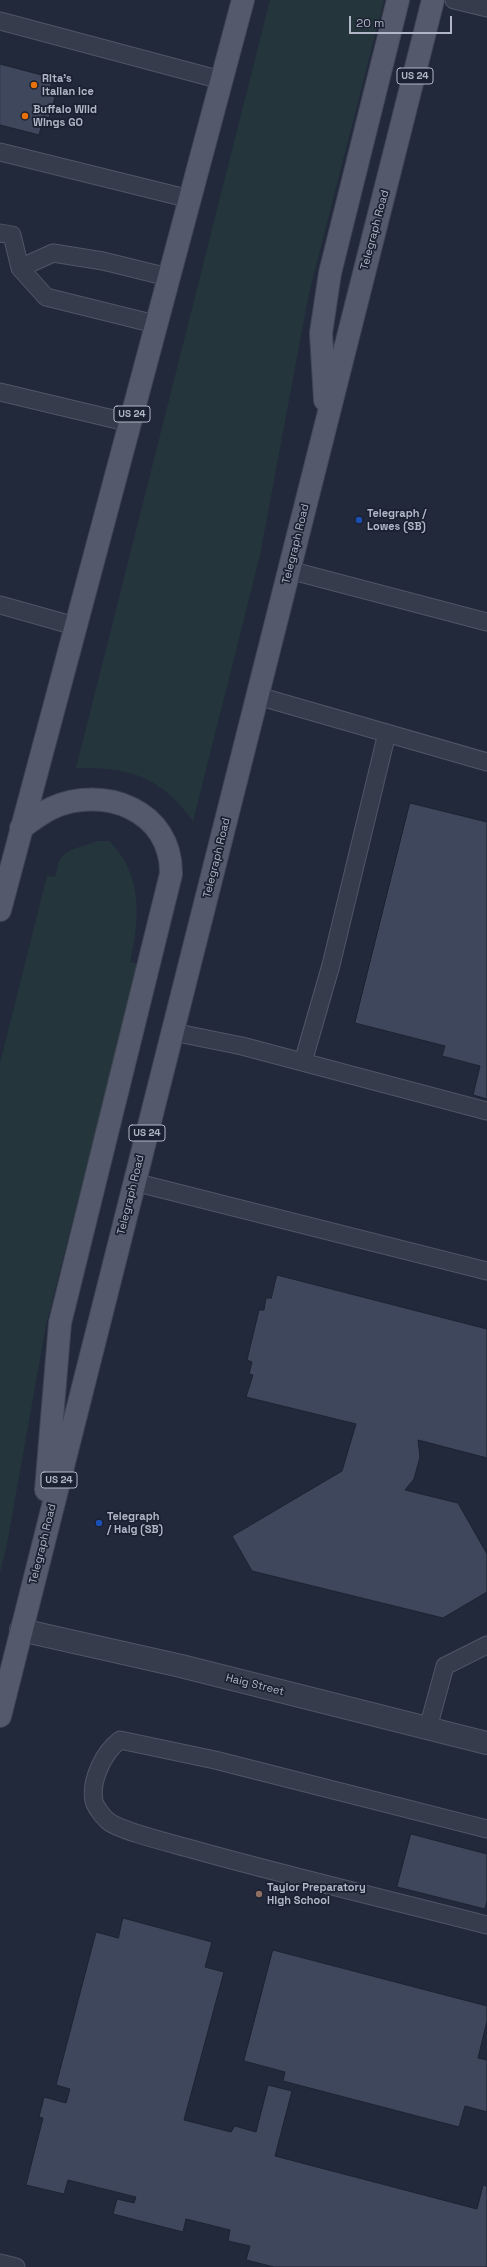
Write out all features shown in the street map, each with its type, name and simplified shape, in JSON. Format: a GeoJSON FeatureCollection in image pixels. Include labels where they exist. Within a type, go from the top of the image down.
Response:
{"type":"FeatureCollection","features":[{"type":"Feature","properties":{"kind":"main road","name":"US 24"},"geometry":{"type":"LineString","coordinates":[[0,910],[155,324],[243,0]]}},
{"type":"Feature","properties":{"kind":"main road"},"geometry":{"type":"LineString","coordinates":[[326,422],[321,333],[330,273],[398,0]]}},
{"type":"Feature","properties":{"kind":"main road","name":"Telegraph Road"},"geometry":{"type":"LineString","coordinates":[[0,1716],[326,422],[434,0]]}},
{"type":"Feature","properties":{"kind":"main road"},"geometry":{"type":"LineString","coordinates":[[21,828],[42,814],[65,804],[82,800],[111,801],[140,813],[152,822],[168,847],[171,862],[171,874],[60,1323],[40,1559]]}},
{"type":"Feature","properties":{"kind":"street","name":"Haig Street"},"geometry":{"type":"LineString","coordinates":[[22,1630],[181,1666],[487,1743]]}},
{"type":"Feature","properties":{"kind":"lane"},"geometry":{"type":"LineString","coordinates":[[454,0],[487,8]]}},
{"type":"Feature","properties":{"kind":"lane"},"geometry":{"type":"LineString","coordinates":[[0,21],[221,80]]}},
{"type":"Feature","properties":{"kind":"lane"},"geometry":{"type":"LineString","coordinates":[[0,152],[190,199]]}},
{"type":"Feature","properties":{"kind":"lane"},"geometry":{"type":"LineString","coordinates":[[0,233],[12,236],[20,268],[46,297],[155,324]]}},
{"type":"Feature","properties":{"kind":"lane"},"geometry":{"type":"LineString","coordinates":[[20,268],[53,253],[103,261],[168,277]]}},
{"type":"Feature","properties":{"kind":"lane"},"geometry":{"type":"LineString","coordinates":[[0,392],[130,423]]}},
{"type":"Feature","properties":{"kind":"lane"},"geometry":{"type":"LineString","coordinates":[[289,570],[487,622]]}},
{"type":"Feature","properties":{"kind":"lane"},"geometry":{"type":"LineString","coordinates":[[0,605],[76,626]]}},
{"type":"Feature","properties":{"kind":"lane"},"geometry":{"type":"LineString","coordinates":[[258,696],[487,762]]}},
{"type":"Feature","properties":{"kind":"lane"},"geometry":{"type":"LineString","coordinates":[[303,1062],[330,965],[387,733]]}},
{"type":"Feature","properties":{"kind":"lane"},"geometry":{"type":"LineString","coordinates":[[172,1032],[242,1046],[487,1111]]}},
{"type":"Feature","properties":{"kind":"lane"},"geometry":{"type":"LineString","coordinates":[[134,1182],[487,1271]]}},
{"type":"Feature","properties":{"kind":"lane"},"geometry":{"type":"LineString","coordinates":[[428,1728],[444,1666],[487,1645]]}},
{"type":"Feature","properties":{"kind":"lane"},"geometry":{"type":"LineString","coordinates":[[487,1829],[214,1760],[120,1740],[110,1747],[101,1763],[94,1786],[94,1802],[108,1821],[139,1834],[225,1858],[487,1924]]}},
{"type":"Feature","properties":{"kind":"lane"},"geometry":{"type":"LineString","coordinates":[[0,2263],[16,2267]]}},
{"type":"Feature","properties":{"kind":"shaded area"},"geometry":{"type":"Polygon","coordinates":[[[270,0],[384,0],[309,293],[260,555],[193,821],[181,806],[168,794],[156,784],[142,777],[128,772],[95,768],[76,768],[270,0]]]}},
{"type":"Feature","properties":{"kind":"shaded area"},"geometry":{"type":"Polygon","coordinates":[[[98,841],[109,841],[120,854],[128,868],[133,883],[137,914],[136,930],[130,962],[138,964],[46,1325],[7,1544],[0,1573],[0,1063],[47,876],[55,877],[59,861],[66,853],[98,841]]]}},
{"type":"Feature","properties":{"kind":"building"},"geometry":{"type":"Polygon","coordinates":[[[0,64],[53,78],[48,95],[55,97],[49,118],[44,116],[39,135],[0,125],[0,64]]]}},
{"type":"Feature","properties":{"kind":"building"},"geometry":{"type":"Polygon","coordinates":[[[410,803],[487,822],[487,1099],[473,1095],[480,1066],[442,1056],[445,1046],[355,1023],[410,803]]]}},
{"type":"Feature","properties":{"kind":"building"},"geometry":{"type":"Polygon","coordinates":[[[277,1275],[487,1329],[487,1458],[418,1440],[420,1457],[414,1479],[405,1490],[458,1503],[487,1554],[487,1592],[443,1618],[252,1571],[232,1536],[342,1471],[356,1424],[246,1397],[253,1375],[249,1374],[252,1362],[247,1360],[259,1310],[264,1310],[266,1298],[271,1298],[277,1275]]]}},
{"type":"Feature","properties":{"kind":"building"},"geometry":{"type":"Polygon","coordinates":[[[411,1834],[487,1854],[487,1901],[485,1909],[397,1887],[411,1834]]]}},
{"type":"Feature","properties":{"kind":"building"},"geometry":{"type":"Polygon","coordinates":[[[123,1918],[212,1942],[205,1967],[224,1972],[184,2120],[231,2132],[235,2126],[256,2132],[268,2085],[292,2091],[275,2156],[477,2209],[483,2185],[487,2186],[487,2267],[274,2267],[246,2260],[250,2246],[228,2241],[230,2230],[186,2219],[183,2232],[113,2214],[117,2199],[134,2203],[136,2197],[68,2180],[64,2194],[26,2185],[43,2118],[39,2117],[44,2097],[66,2103],[70,2089],[56,2085],[96,1932],[118,1938],[123,1918]]]}},
{"type":"Feature","properties":{"kind":"building"},"geometry":{"type":"Polygon","coordinates":[[[273,1950],[487,2006],[487,2021],[478,2058],[487,2060],[487,2112],[465,2106],[459,2127],[283,2081],[285,2072],[244,2061],[273,1950]]]}},
{"type":"Feature","properties":{"kind":"place","name":"Rita's Italian Ice"},"geometry":{"type":"Point","coordinates":[34,85]}},
{"type":"Feature","properties":{"kind":"place","name":"Buffalo Wild Wings GO"},"geometry":{"type":"Point","coordinates":[25,116]}},
{"type":"Feature","properties":{"kind":"place","name":"Telegraph / Lowes (SB)"},"geometry":{"type":"Point","coordinates":[359,520]}},
{"type":"Feature","properties":{"kind":"place","name":"Telegraph / Haig (SB)"},"geometry":{"type":"Point","coordinates":[99,1523]}},
{"type":"Feature","properties":{"kind":"place","name":"Taylor Preparatory High School"},"geometry":{"type":"Point","coordinates":[259,1894]}}]}
